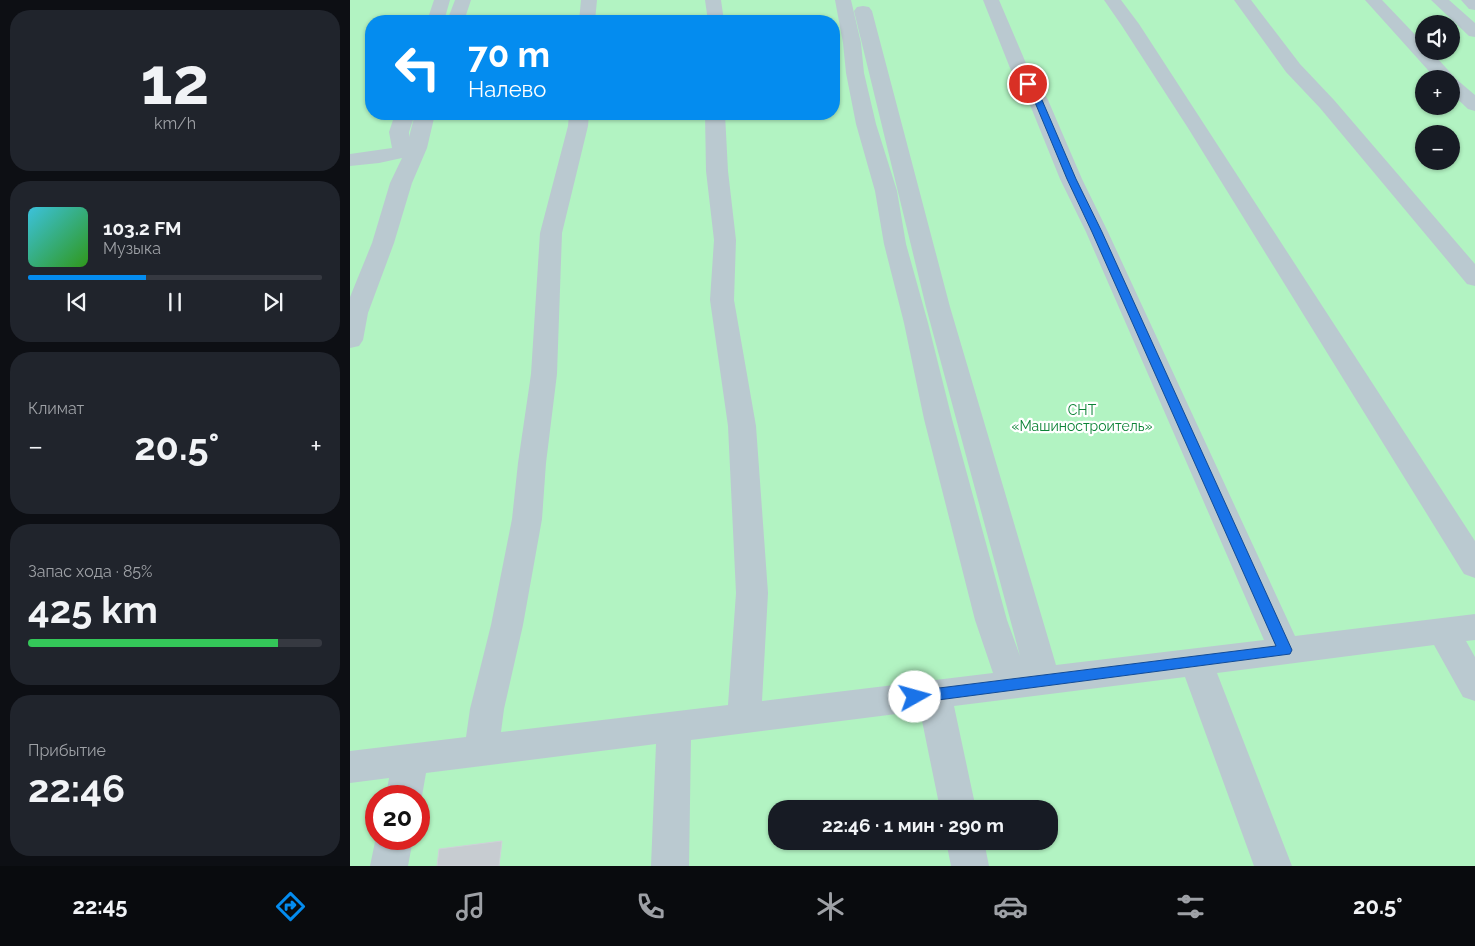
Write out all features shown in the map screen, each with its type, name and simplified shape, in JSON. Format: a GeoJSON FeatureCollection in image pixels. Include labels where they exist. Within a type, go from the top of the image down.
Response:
{"type":"FeatureCollection","features":[{"type":"Feature","properties":{"kind":"lane"},"geometry":{"type":"LineString","coordinates":[[438,15],[442,0]]}},
{"type":"Feature","properties":{"kind":"lane"},"geometry":{"type":"LineString","coordinates":[[458,15],[463,0]]}},
{"type":"Feature","properties":{"kind":"lane"},"geometry":{"type":"LineString","coordinates":[[588,15],[589,0]]}},
{"type":"Feature","properties":{"kind":"lane"},"geometry":{"type":"LineString","coordinates":[[713,0],[715,15]]}},
{"type":"Feature","properties":{"kind":"lane"},"geometry":{"type":"LineString","coordinates":[[843,0],[852,43],[855,73],[866,124],[886,191],[895,244],[916,323],[938,419],[991,620],[1029,682]]}},
{"type":"Feature","properties":{"kind":"lane"},"geometry":{"type":"LineString","coordinates":[[860,0],[938,307],[1029,682]]}},
{"type":"Feature","properties":{"kind":"lane"},"geometry":{"type":"LineString","coordinates":[[991,0],[1018,68],[1038,100],[1071,179],[1097,232],[1285,650]]}},
{"type":"Feature","properties":{"kind":"lane"},"geometry":{"type":"LineString","coordinates":[[1112,0],[1130,24],[1198,128],[1475,566]]}},
{"type":"Feature","properties":{"kind":"lane"},"geometry":{"type":"LineString","coordinates":[[1242,0],[1293,68],[1327,104],[1475,279]]}},
{"type":"Feature","properties":{"kind":"lane"},"geometry":{"type":"LineString","coordinates":[[1373,0],[1439,70]]}},
{"type":"Feature","properties":{"kind":"lane"},"geometry":{"type":"LineString","coordinates":[[1439,0],[1475,32]]}},
{"type":"Feature","properties":{"kind":"lane"},"geometry":{"type":"LineString","coordinates":[[1469,0],[1475,5]]}},
{"type":"Feature","properties":{"kind":"lane"},"geometry":{"type":"LineString","coordinates":[[1460,91],[1475,105]]}},
{"type":"Feature","properties":{"kind":"lane"},"geometry":{"type":"LineString","coordinates":[[403,120],[399,132],[400,145],[416,148]]}},
{"type":"Feature","properties":{"kind":"lane"},"geometry":{"type":"LineString","coordinates":[[350,340],[356,313],[383,243],[401,183],[416,148],[423,120]]}},
{"type":"Feature","properties":{"kind":"lane"},"geometry":{"type":"LineString","coordinates":[[481,751],[487,709],[507,625],[527,519],[544,374],[551,232],[578,120]]}},
{"type":"Feature","properties":{"kind":"lane"},"geometry":{"type":"LineString","coordinates":[[716,120],[717,171],[725,240],[722,300],[742,426],[752,593],[744,718]]}},
{"type":"Feature","properties":{"kind":"lane"},"geometry":{"type":"LineString","coordinates":[[350,160],[379,157],[416,148]]}},
{"type":"Feature","properties":{"kind":"lane"},"geometry":{"type":"LineString","coordinates":[[350,767],[1475,627]]}},
{"type":"Feature","properties":{"kind":"lane"},"geometry":{"type":"LineString","coordinates":[[1442,631],[1475,687]]}},
{"type":"Feature","properties":{"kind":"lane"},"geometry":{"type":"LineString","coordinates":[[1196,662],[1273,866]]}},
{"type":"Feature","properties":{"kind":"lane"},"geometry":{"type":"LineString","coordinates":[[934,694],[956,800]]}},
{"type":"Feature","properties":{"kind":"lane"},"geometry":{"type":"LineString","coordinates":[[670,866],[674,727]]}},
{"type":"Feature","properties":{"kind":"lane"},"geometry":{"type":"LineString","coordinates":[[406,785],[411,760]]}},
{"type":"Feature","properties":{"kind":"lane"},"geometry":{"type":"LineString","coordinates":[[389,866],[392,850]]}},
{"type":"Feature","properties":{"kind":"lane"},"geometry":{"type":"LineString","coordinates":[[966,850],[970,866]]}},
{"type":"Feature","properties":{"kind":"green space","name":"СНТ «Машиностроитель»"},"geometry":{"type":"Polygon","coordinates":[[[350,0],[1475,0],[1475,866],[350,866],[350,0]]]}},
{"type":"Feature","properties":{"kind":"building"},"geometry":{"type":"Polygon","coordinates":[[[502,841],[499,866],[437,866],[439,849],[502,841]]]}},
{"type":"Feature","properties":{"kind":"route"},"geometry":{"type":"LineString","coordinates":[[915,697],[1285,650],[1097,232],[1071,179],[1038,100],[1028,84]]}}]}
